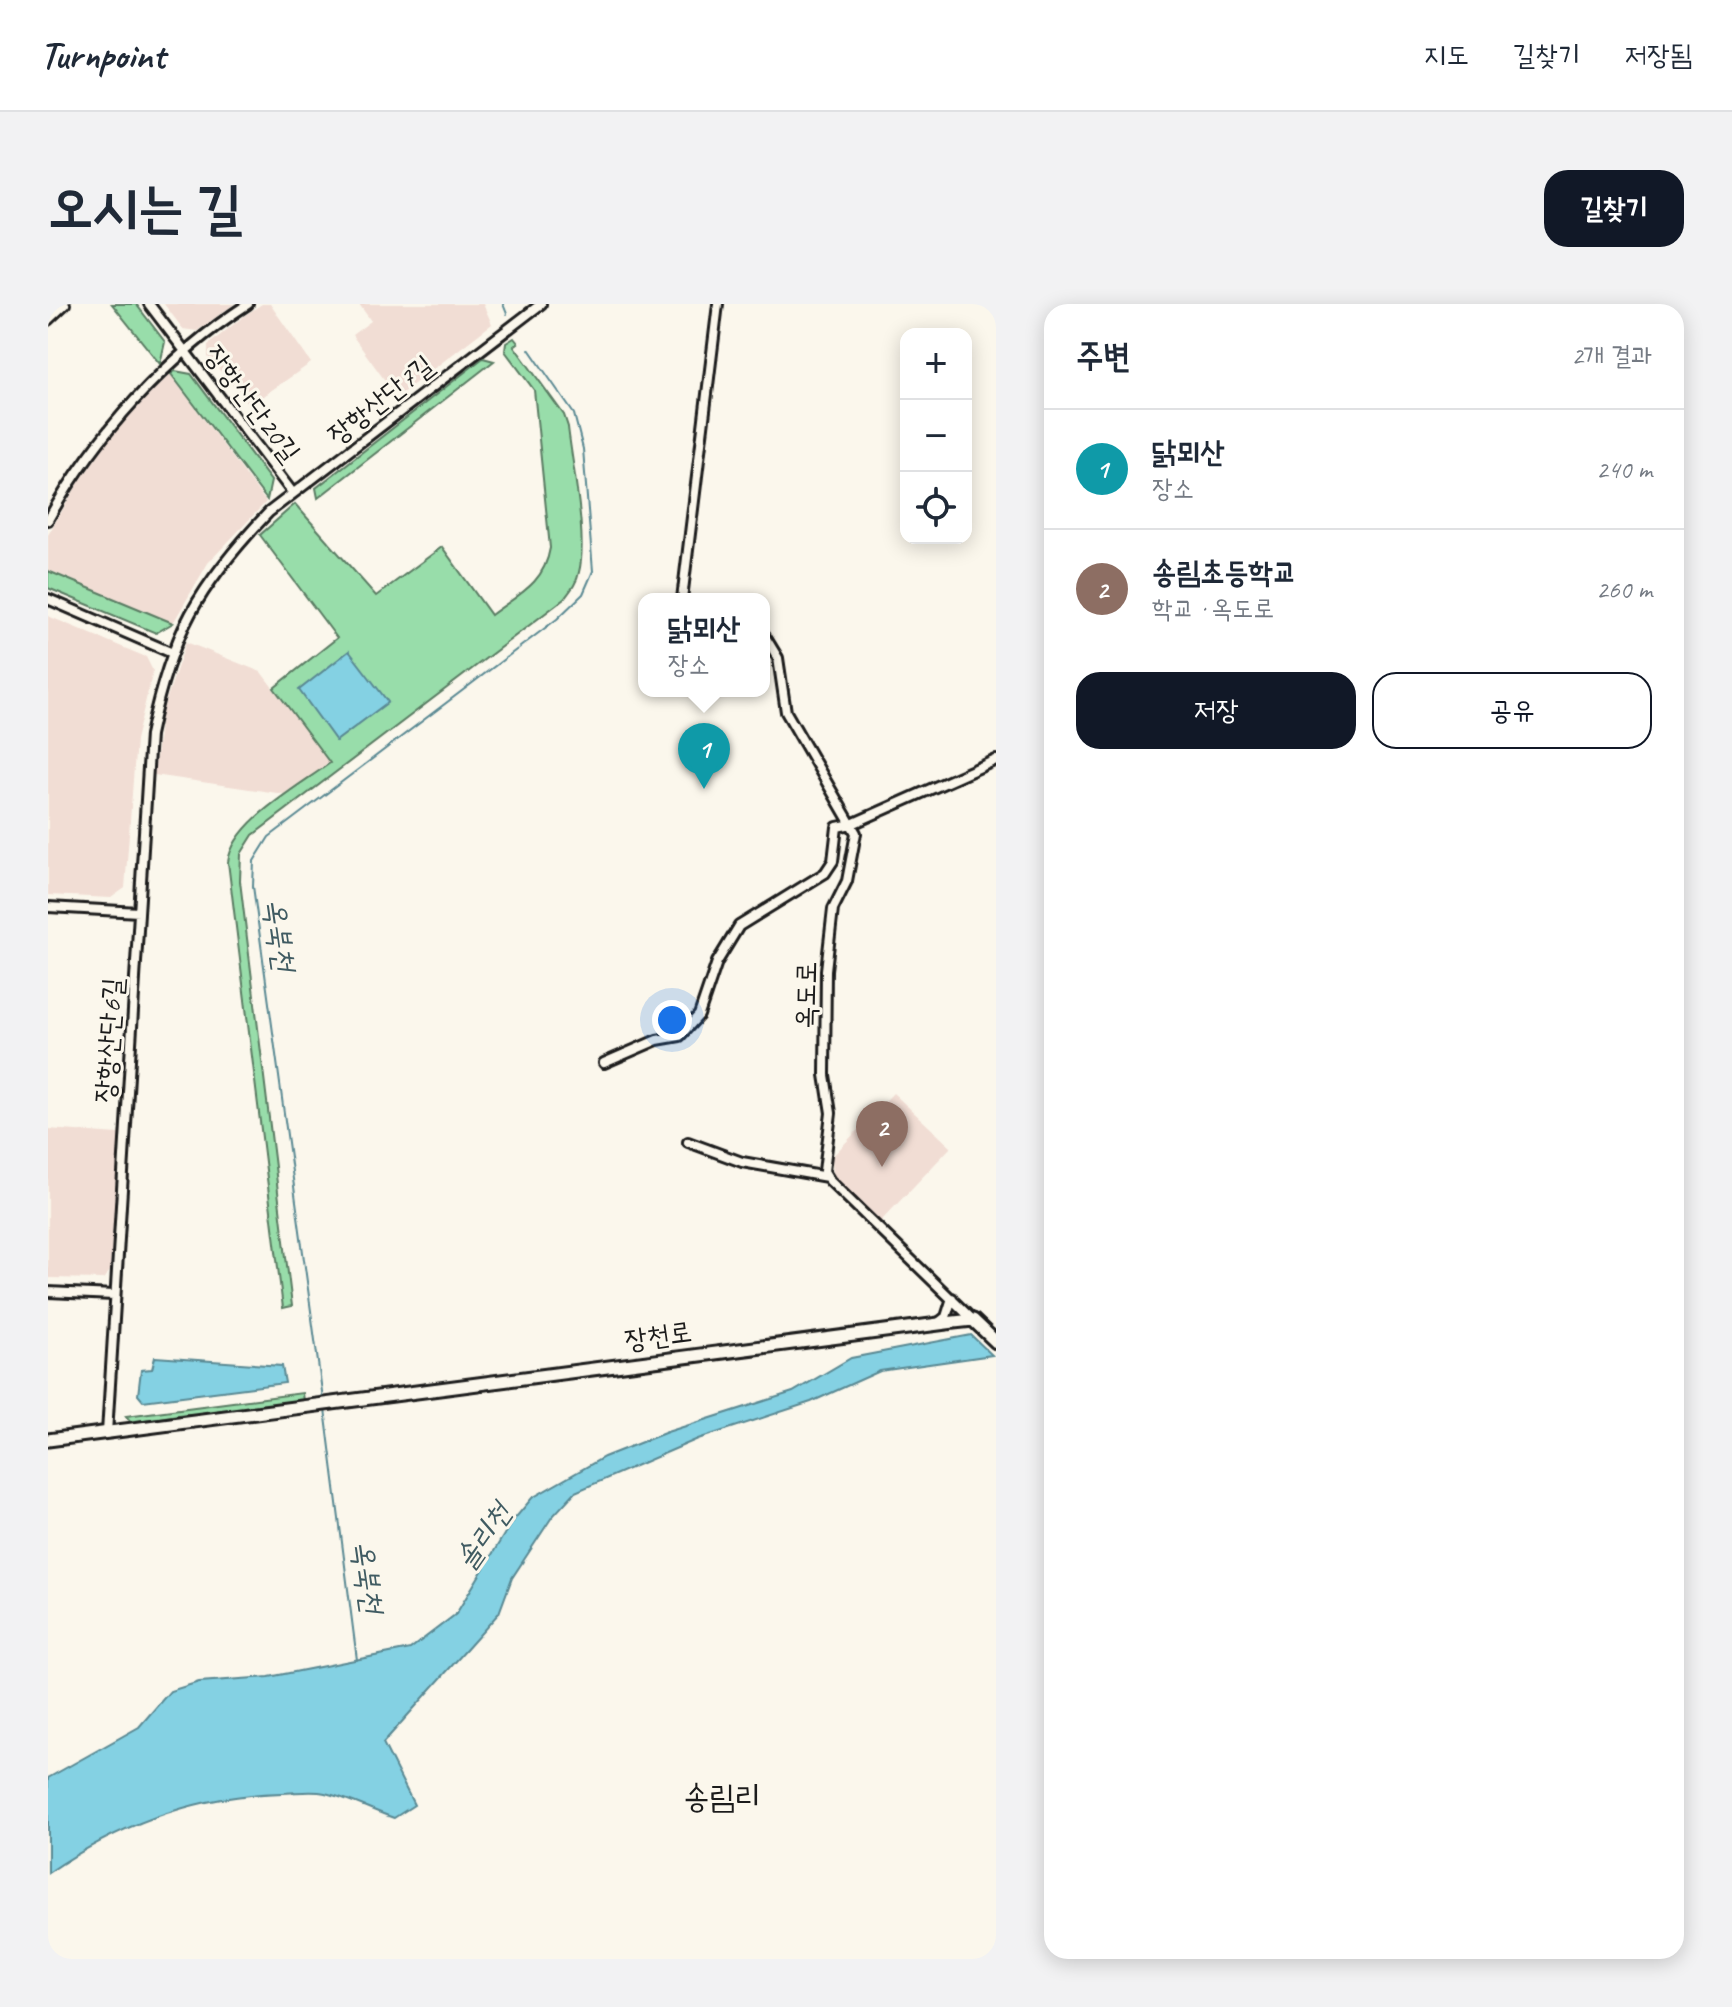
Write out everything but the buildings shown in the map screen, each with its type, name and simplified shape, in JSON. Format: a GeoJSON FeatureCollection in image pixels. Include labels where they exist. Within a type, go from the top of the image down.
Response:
{"type":"FeatureCollection","features":[{"type":"Feature","properties":{"kind":"main road","name":"장천로"},"geometry":{"type":"LineString","coordinates":[[107,1433],[973,1320]]}},
{"type":"Feature","properties":{"kind":"main road"},"geometry":{"type":"LineString","coordinates":[[973,1320],[996,1342]]}},
{"type":"Feature","properties":{"kind":"main road"},"geometry":{"type":"LineString","coordinates":[[48,1440],[107,1433]]}},
{"type":"Feature","properties":{"kind":"street"},"geometry":{"type":"LineString","coordinates":[[48,320],[65,304]]}},
{"type":"Feature","properties":{"kind":"street","name":"장항산단20길"},"geometry":{"type":"LineString","coordinates":[[149,304],[292,492]]}},
{"type":"Feature","properties":{"kind":"street"},"geometry":{"type":"LineString","coordinates":[[48,520],[83,464],[121,415],[186,351],[248,304]]}},
{"type":"Feature","properties":{"kind":"street","name":"장항산단7길"},"geometry":{"type":"LineString","coordinates":[[170,652],[202,592],[231,552],[292,492],[541,304]]}},
{"type":"Feature","properties":{"kind":"street"},"geometry":{"type":"LineString","coordinates":[[683,593],[718,304]]}},
{"type":"Feature","properties":{"kind":"street"},"geometry":{"type":"LineString","coordinates":[[48,599],[170,652]]}},
{"type":"Feature","properties":{"kind":"street"},"geometry":{"type":"LineString","coordinates":[[770,645],[778,658],[786,712],[852,824]]}},
{"type":"Feature","properties":{"kind":"street","name":"장항산단6길"},"geometry":{"type":"LineString","coordinates":[[107,1433],[150,735],[170,652]]}},
{"type":"Feature","properties":{"kind":"street"},"geometry":{"type":"LineString","coordinates":[[604,1063],[657,1040],[680,1036],[699,1015],[717,962],[739,926],[825,873],[833,861],[837,827],[852,824],[996,760]]}},
{"type":"Feature","properties":{"kind":"street","name":"옥도로"},"geometry":{"type":"LineString","coordinates":[[827,1177],[825,1156],[831,1113],[825,1075],[826,970],[833,909],[847,881],[856,833],[852,824]]}},
{"type":"Feature","properties":{"kind":"street"},"geometry":{"type":"LineString","coordinates":[[48,907],[139,912]]}},
{"type":"Feature","properties":{"kind":"street"},"geometry":{"type":"LineString","coordinates":[[688,1142],[742,1162],[827,1177],[973,1320]]}},
{"type":"Feature","properties":{"kind":"street"},"geometry":{"type":"LineString","coordinates":[[48,1292],[114,1295]]}},
{"type":"Feature","properties":{"kind":"street"},"geometry":{"type":"LineString","coordinates":[[937,1324],[946,1317],[952,1298]]}},
{"type":"Feature","properties":{"kind":"shaded area"},"geometry":{"type":"Polygon","coordinates":[[[164,304],[234,304],[197,331],[183,329],[164,304]]]}},
{"type":"Feature","properties":{"kind":"shaded area"},"geometry":{"type":"Polygon","coordinates":[[[262,304],[270,304],[311,363],[250,405],[208,357],[208,345],[262,304]]]}},
{"type":"Feature","properties":{"kind":"shaded area"},"geometry":{"type":"Polygon","coordinates":[[[359,304],[483,304],[492,324],[397,397],[352,335],[371,321],[359,304]]]}},
{"type":"Feature","properties":{"kind":"shaded area"},"geometry":{"type":"Polygon","coordinates":[[[170,374],[266,502],[208,563],[173,623],[48,570],[48,535],[79,482],[118,427],[170,374]]]}},
{"type":"Feature","properties":{"kind":"shaded area"},"geometry":{"type":"Polygon","coordinates":[[[48,616],[146,657],[153,671],[136,740],[125,888],[111,898],[48,895],[48,616]]]}},
{"type":"Feature","properties":{"kind":"shaded area"},"geometry":{"type":"Polygon","coordinates":[[[186,642],[261,672],[330,763],[284,794],[154,775],[161,715],[186,642]]]}},
{"type":"Feature","properties":{"kind":"shaded area"},"geometry":{"type":"Polygon","coordinates":[[[893,1093],[951,1147],[880,1222],[833,1178],[832,1157],[893,1093]]]}},
{"type":"Feature","properties":{"kind":"shaded area"},"geometry":{"type":"Polygon","coordinates":[[[48,1129],[119,1134],[110,1271],[103,1279],[48,1278],[48,1129]]]}},
{"type":"Feature","properties":{"kind":"green space"},"geometry":{"type":"Polygon","coordinates":[[[112,304],[136,304],[165,342],[160,364],[112,304]]]}},
{"type":"Feature","properties":{"kind":"green space"},"geometry":{"type":"Polygon","coordinates":[[[514,338],[518,343],[514,346],[564,415],[568,427],[582,540],[575,583],[564,599],[253,835],[241,854],[240,881],[292,1306],[283,1308],[228,862],[233,847],[254,819],[330,763],[274,688],[337,638],[260,535],[295,504],[376,596],[442,547],[491,615],[520,594],[542,571],[550,548],[534,390],[505,351],[506,343],[514,338]]]}},
{"type":"Feature","properties":{"kind":"green space"},"geometry":{"type":"Polygon","coordinates":[[[483,358],[494,361],[318,498],[316,488],[483,358]]]}},
{"type":"Feature","properties":{"kind":"green space"},"geometry":{"type":"Polygon","coordinates":[[[175,371],[191,374],[271,481],[267,500],[171,374],[175,371]]]}},
{"type":"Feature","properties":{"kind":"green space"},"geometry":{"type":"Polygon","coordinates":[[[48,571],[173,623],[156,633],[48,588],[48,571]]]}},
{"type":"Feature","properties":{"kind":"green space"},"geometry":{"type":"Polygon","coordinates":[[[302,1393],[303,1401],[201,1415],[185,1414],[131,1422],[126,1416],[302,1393]]]}},
{"type":"Feature","properties":{"kind":"water"},"geometry":{"type":"Polygon","coordinates":[[[349,651],[388,702],[336,741],[299,690],[349,651]]]}},
{"type":"Feature","properties":{"kind":"water"},"geometry":{"type":"Polygon","coordinates":[[[971,1335],[992,1355],[880,1371],[811,1402],[698,1439],[575,1492],[552,1517],[512,1578],[499,1613],[383,1743],[414,1805],[394,1818],[320,1792],[250,1795],[189,1807],[130,1827],[48,1873],[48,1778],[139,1727],[170,1691],[199,1682],[269,1677],[410,1649],[456,1614],[511,1523],[532,1498],[604,1457],[667,1432],[793,1392],[851,1358],[971,1335]]]}},
{"type":"Feature","properties":{"kind":"water"},"geometry":{"type":"Polygon","coordinates":[[[155,1357],[282,1366],[285,1383],[143,1401],[138,1395],[141,1370],[152,1369],[155,1357]]]}},
{"type":"Feature","properties":{"kind":"waterway"},"geometry":{"type":"LineString","coordinates":[[503,304],[507,314]]}},
{"type":"Feature","properties":{"kind":"waterway","name":"옥북천"},"geometry":{"type":"LineString","coordinates":[[323,1399],[253,886],[254,861],[269,837],[557,619],[583,594],[593,571],[583,449],[574,414],[529,349]]}},
{"type":"Feature","properties":{"kind":"waterway","name":"옥북천"},"geometry":{"type":"LineString","coordinates":[[325,1409],[357,1660]]}},
{"type":"Feature","properties":{"kind":"place","name":"닭뫼산"},"geometry":{"type":"Point","coordinates":[704,789]}},
{"type":"Feature","properties":{"kind":"place","name":"송림초등학교"},"geometry":{"type":"Point","coordinates":[882,1167]}},
{"type":"Feature","properties":{"kind":"district","name":"송림리"},"geometry":{"type":"Point","coordinates":[722,1796]}},
{"type":"Feature","properties":{"kind":"water label","name":"솔리천"},"geometry":{"type":"Point","coordinates":[483,1536]}}]}
